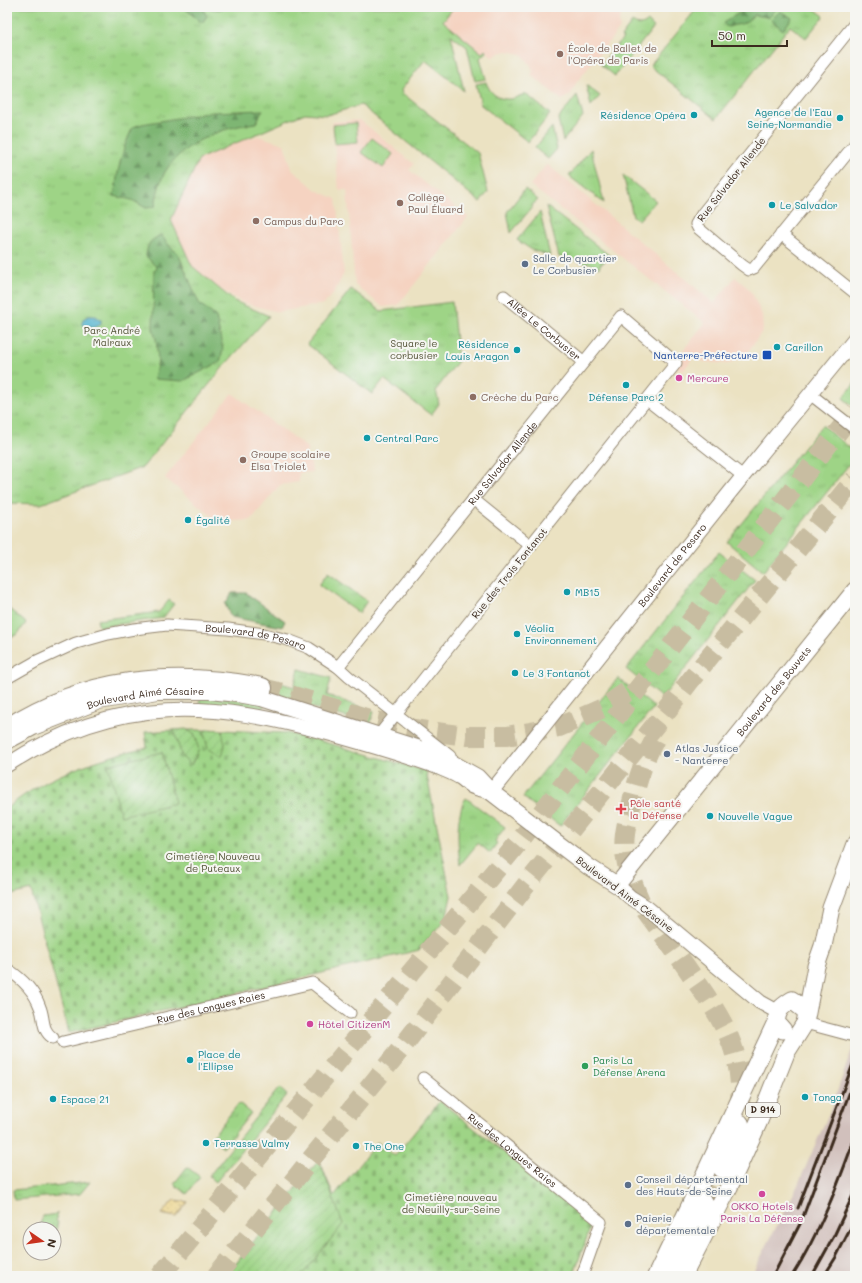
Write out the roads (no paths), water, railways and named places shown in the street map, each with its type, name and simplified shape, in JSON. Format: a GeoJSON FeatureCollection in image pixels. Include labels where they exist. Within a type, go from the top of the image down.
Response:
{"type":"FeatureCollection","features":[{"type":"Feature","properties":{"kind":"highway"},"geometry":{"type":"LineString","coordinates":[[7,729],[35,712],[73,696],[92,690],[132,682],[154,680],[197,680],[234,683],[262,688]]}},
{"type":"Feature","properties":{"kind":"highway"},"geometry":{"type":"LineString","coordinates":[[723,1168],[739,1124]]}},
{"type":"Feature","properties":{"kind":"highway"},"geometry":{"type":"LineString","coordinates":[[681,1275],[704,1204]]}},
{"type":"Feature","properties":{"kind":"main road","name":"Boulevard des Bouvets"},"geometry":{"type":"LineString","coordinates":[[617,885],[855,590]]}},
{"type":"Feature","properties":{"kind":"main road","name":"Boulevard Aimé Césaire"},"geometry":{"type":"LineString","coordinates":[[7,741],[33,727],[99,701],[158,691],[202,691],[238,694],[261,698],[290,707],[375,740],[436,754],[471,773],[491,792],[584,863],[617,885]]}},
{"type":"Feature","properties":{"kind":"main road","name":"D 914"},"geometry":{"type":"LineString","coordinates":[[681,1275],[729,1187],[759,1121],[786,1053],[804,1023],[816,966],[823,946],[831,908],[855,844]]}},
{"type":"Feature","properties":{"kind":"main road","name":"D 914"},"geometry":{"type":"LineString","coordinates":[[792,1000],[816,966]]}},
{"type":"Feature","properties":{"kind":"main road"},"geometry":{"type":"LineString","coordinates":[[656,1276],[685,1217],[777,1017],[784,1005],[792,1000],[804,1023],[788,1033],[785,1032],[777,1017]]}},
{"type":"Feature","properties":{"kind":"street","name":"Rue Salvador Allende"},"geometry":{"type":"LineString","coordinates":[[782,234],[754,268],[749,270],[698,228],[696,224],[702,214],[855,23]]}},
{"type":"Feature","properties":{"kind":"street"},"geometry":{"type":"LineString","coordinates":[[855,144],[782,234],[855,293]]}},
{"type":"Feature","properties":{"kind":"street","name":"Allée Le Corbusier"},"geometry":{"type":"LineString","coordinates":[[504,296],[584,362]]}},
{"type":"Feature","properties":{"kind":"street","name":"Rue Salvador Allende"},"geometry":{"type":"LineString","coordinates":[[338,667],[621,316],[676,363]]}},
{"type":"Feature","properties":{"kind":"street","name":"Boulevard de Pesaro"},"geometry":{"type":"LineString","coordinates":[[491,792],[743,476],[855,339]]}},
{"type":"Feature","properties":{"kind":"street","name":"Rue des Trois Fontanot"},"geometry":{"type":"LineString","coordinates":[[375,740],[648,400],[676,363]]}},
{"type":"Feature","properties":{"kind":"street"},"geometry":{"type":"LineString","coordinates":[[810,394],[855,429]]}},
{"type":"Feature","properties":{"kind":"street"},"geometry":{"type":"LineString","coordinates":[[648,400],[743,476]]}},
{"type":"Feature","properties":{"kind":"street"},"geometry":{"type":"LineString","coordinates":[[473,499],[531,546]]}},
{"type":"Feature","properties":{"kind":"street","name":"Boulevard de Pesaro"},"geometry":{"type":"LineString","coordinates":[[7,678],[37,661],[76,643],[121,631],[167,625],[228,628],[264,634],[288,640],[309,648],[338,667],[471,773]]}},
{"type":"Feature","properties":{"kind":"street","name":"Boulevard Aimé Césaire"},"geometry":{"type":"LineString","coordinates":[[260,717],[290,707]]}},
{"type":"Feature","properties":{"kind":"street","name":"Boulevard Aimé Césaire"},"geometry":{"type":"LineString","coordinates":[[7,765],[48,741],[96,722],[137,713],[176,710],[212,710],[260,717],[375,740],[460,777],[471,786],[491,792]]}},
{"type":"Feature","properties":{"kind":"street","name":"Boulevard Aimé Césaire"},"geometry":{"type":"LineString","coordinates":[[617,885],[630,897],[646,907],[777,1017]]}},
{"type":"Feature","properties":{"kind":"street","name":"Rue des Longues Raies"},"geometry":{"type":"LineString","coordinates":[[7,969],[20,979],[33,993],[42,1011],[46,1032],[58,1040],[312,983],[350,1013]]}},
{"type":"Feature","properties":{"kind":"street"},"geometry":{"type":"LineString","coordinates":[[804,1023],[850,1035]]}},
{"type":"Feature","properties":{"kind":"street","name":"Rue des Longues Raies"},"geometry":{"type":"LineString","coordinates":[[423,1078],[601,1222],[582,1276]]}},
{"type":"Feature","properties":{"kind":"water"},"geometry":{"type":"Polygon","coordinates":[[[88,316],[96,316],[101,320],[101,324],[96,327],[92,327],[82,324],[83,319],[88,316]]]}},
{"type":"Feature","properties":{"kind":"tunnel"},"geometry":{"type":"LineString","coordinates":[[160,1276],[518,843],[855,410]]}},
{"type":"Feature","properties":{"kind":"tunnel"},"geometry":{"type":"LineString","coordinates":[[216,1276],[400,1050],[523,889],[693,677],[855,479]]}},
{"type":"Feature","properties":{"kind":"tunnel"},"geometry":{"type":"LineString","coordinates":[[262,688],[376,721],[414,729],[466,736],[507,736],[559,727],[603,708],[631,689]]}},
{"type":"Feature","properties":{"kind":"tunnel"},"geometry":{"type":"LineString","coordinates":[[655,739],[639,776],[625,833],[624,842],[629,873],[643,907],[706,996],[730,1039],[738,1070],[740,1107]]}},
{"type":"Feature","properties":{"kind":"tunnel"},"geometry":{"type":"LineString","coordinates":[[704,1204],[723,1168]]}},
{"type":"Feature","properties":{"kind":"railway"},"geometry":{"type":"LineString","coordinates":[[798,1208],[855,1059]]}},
{"type":"Feature","properties":{"kind":"railway"},"geometry":{"type":"LineString","coordinates":[[773,1276],[801,1222],[855,1078]]}},
{"type":"Feature","properties":{"kind":"railway"},"geometry":{"type":"LineString","coordinates":[[792,1276],[828,1208],[855,1137]]}},
{"type":"Feature","properties":{"kind":"railway"},"geometry":{"type":"LineString","coordinates":[[812,1276],[834,1236],[855,1191]]}},
{"type":"Feature","properties":{"kind":"railway"},"geometry":{"type":"LineString","coordinates":[[824,1276],[836,1257],[855,1220]]}},
{"type":"Feature","properties":{"kind":"place","name":"École de Ballet de l'Opéra de Paris"},"geometry":{"type":"Point","coordinates":[560,54]}},
{"type":"Feature","properties":{"kind":"place","name":"Résidence Opéra"},"geometry":{"type":"Point","coordinates":[694,115]}},
{"type":"Feature","properties":{"kind":"place","name":"Agence de l'Eau Seine-Normandie"},"geometry":{"type":"Point","coordinates":[840,118]}},
{"type":"Feature","properties":{"kind":"place","name":"Collège Paul Éluard"},"geometry":{"type":"Point","coordinates":[400,203]}},
{"type":"Feature","properties":{"kind":"place","name":"Le Salvador"},"geometry":{"type":"Point","coordinates":[772,205]}},
{"type":"Feature","properties":{"kind":"place","name":"Campus du Parc"},"geometry":{"type":"Point","coordinates":[256,221]}},
{"type":"Feature","properties":{"kind":"place","name":"Salle de quartier Le Corbusier"},"geometry":{"type":"Point","coordinates":[525,264]}},
{"type":"Feature","properties":{"kind":"place","name":"Carillon"},"geometry":{"type":"Point","coordinates":[777,347]}},
{"type":"Feature","properties":{"kind":"place","name":"Résidence Louis Aragon"},"geometry":{"type":"Point","coordinates":[517,350]}},
{"type":"Feature","properties":{"kind":"place","name":"Nanterre-Préfecture"},"geometry":{"type":"Point","coordinates":[767,355]}},
{"type":"Feature","properties":{"kind":"place","name":"Mercure"},"geometry":{"type":"Point","coordinates":[679,378]}},
{"type":"Feature","properties":{"kind":"place","name":"Défense Parc 2"},"geometry":{"type":"Point","coordinates":[626,385]}},
{"type":"Feature","properties":{"kind":"place","name":"Crèche du Parc"},"geometry":{"type":"Point","coordinates":[473,397]}},
{"type":"Feature","properties":{"kind":"place","name":"Central Parc"},"geometry":{"type":"Point","coordinates":[367,438]}},
{"type":"Feature","properties":{"kind":"place","name":"Groupe scolaire Elsa Triolet"},"geometry":{"type":"Point","coordinates":[243,460]}},
{"type":"Feature","properties":{"kind":"place","name":"Égalité"},"geometry":{"type":"Point","coordinates":[188,520]}},
{"type":"Feature","properties":{"kind":"place","name":"MB15"},"geometry":{"type":"Point","coordinates":[567,592]}},
{"type":"Feature","properties":{"kind":"place","name":"Véolia Environnement"},"geometry":{"type":"Point","coordinates":[517,634]}},
{"type":"Feature","properties":{"kind":"place","name":"Le 3 Fontanot"},"geometry":{"type":"Point","coordinates":[515,673]}},
{"type":"Feature","properties":{"kind":"place","name":"Atlas Justice - Nanterre"},"geometry":{"type":"Point","coordinates":[667,754]}},
{"type":"Feature","properties":{"kind":"place","name":"Pôle santé la Défense"},"geometry":{"type":"Point","coordinates":[621,809]}},
{"type":"Feature","properties":{"kind":"place","name":"Nouvelle Vague"},"geometry":{"type":"Point","coordinates":[710,816]}},
{"type":"Feature","properties":{"kind":"place","name":"Hôtel CitizenM"},"geometry":{"type":"Point","coordinates":[310,1024]}},
{"type":"Feature","properties":{"kind":"place","name":"Place de l'Ellipse"},"geometry":{"type":"Point","coordinates":[190,1060]}},
{"type":"Feature","properties":{"kind":"place","name":"Paris La Défense Arena"},"geometry":{"type":"Point","coordinates":[585,1066]}},
{"type":"Feature","properties":{"kind":"place","name":"Tonga"},"geometry":{"type":"Point","coordinates":[805,1097]}},
{"type":"Feature","properties":{"kind":"place","name":"Espace 21"},"geometry":{"type":"Point","coordinates":[53,1099]}},
{"type":"Feature","properties":{"kind":"place","name":"Terrasse Valmy"},"geometry":{"type":"Point","coordinates":[206,1143]}},
{"type":"Feature","properties":{"kind":"place","name":"The One"},"geometry":{"type":"Point","coordinates":[356,1146]}},
{"type":"Feature","properties":{"kind":"place","name":"Conseil départemental des Hauts-de-Seine"},"geometry":{"type":"Point","coordinates":[628,1185]}},
{"type":"Feature","properties":{"kind":"place","name":"OKKO Hotels Paris La Défense"},"geometry":{"type":"Point","coordinates":[762,1194]}},
{"type":"Feature","properties":{"kind":"place","name":"Paierie départementale"},"geometry":{"type":"Point","coordinates":[628,1224]}},
{"type":"Feature","properties":{"kind":"park label","name":"Parc André Malraux"},"geometry":{"type":"Point","coordinates":[112,336]}},
{"type":"Feature","properties":{"kind":"park label","name":"Square le corbusier"},"geometry":{"type":"Point","coordinates":[414,348]}},
{"type":"Feature","properties":{"kind":"park label","name":"Cimetière Nouveau de Puteaux"},"geometry":{"type":"Point","coordinates":[213,862]}},
{"type":"Feature","properties":{"kind":"park label","name":"Cimetière nouveau de Neuilly-sur-Seine"},"geometry":{"type":"Point","coordinates":[451,1202]}}]}
